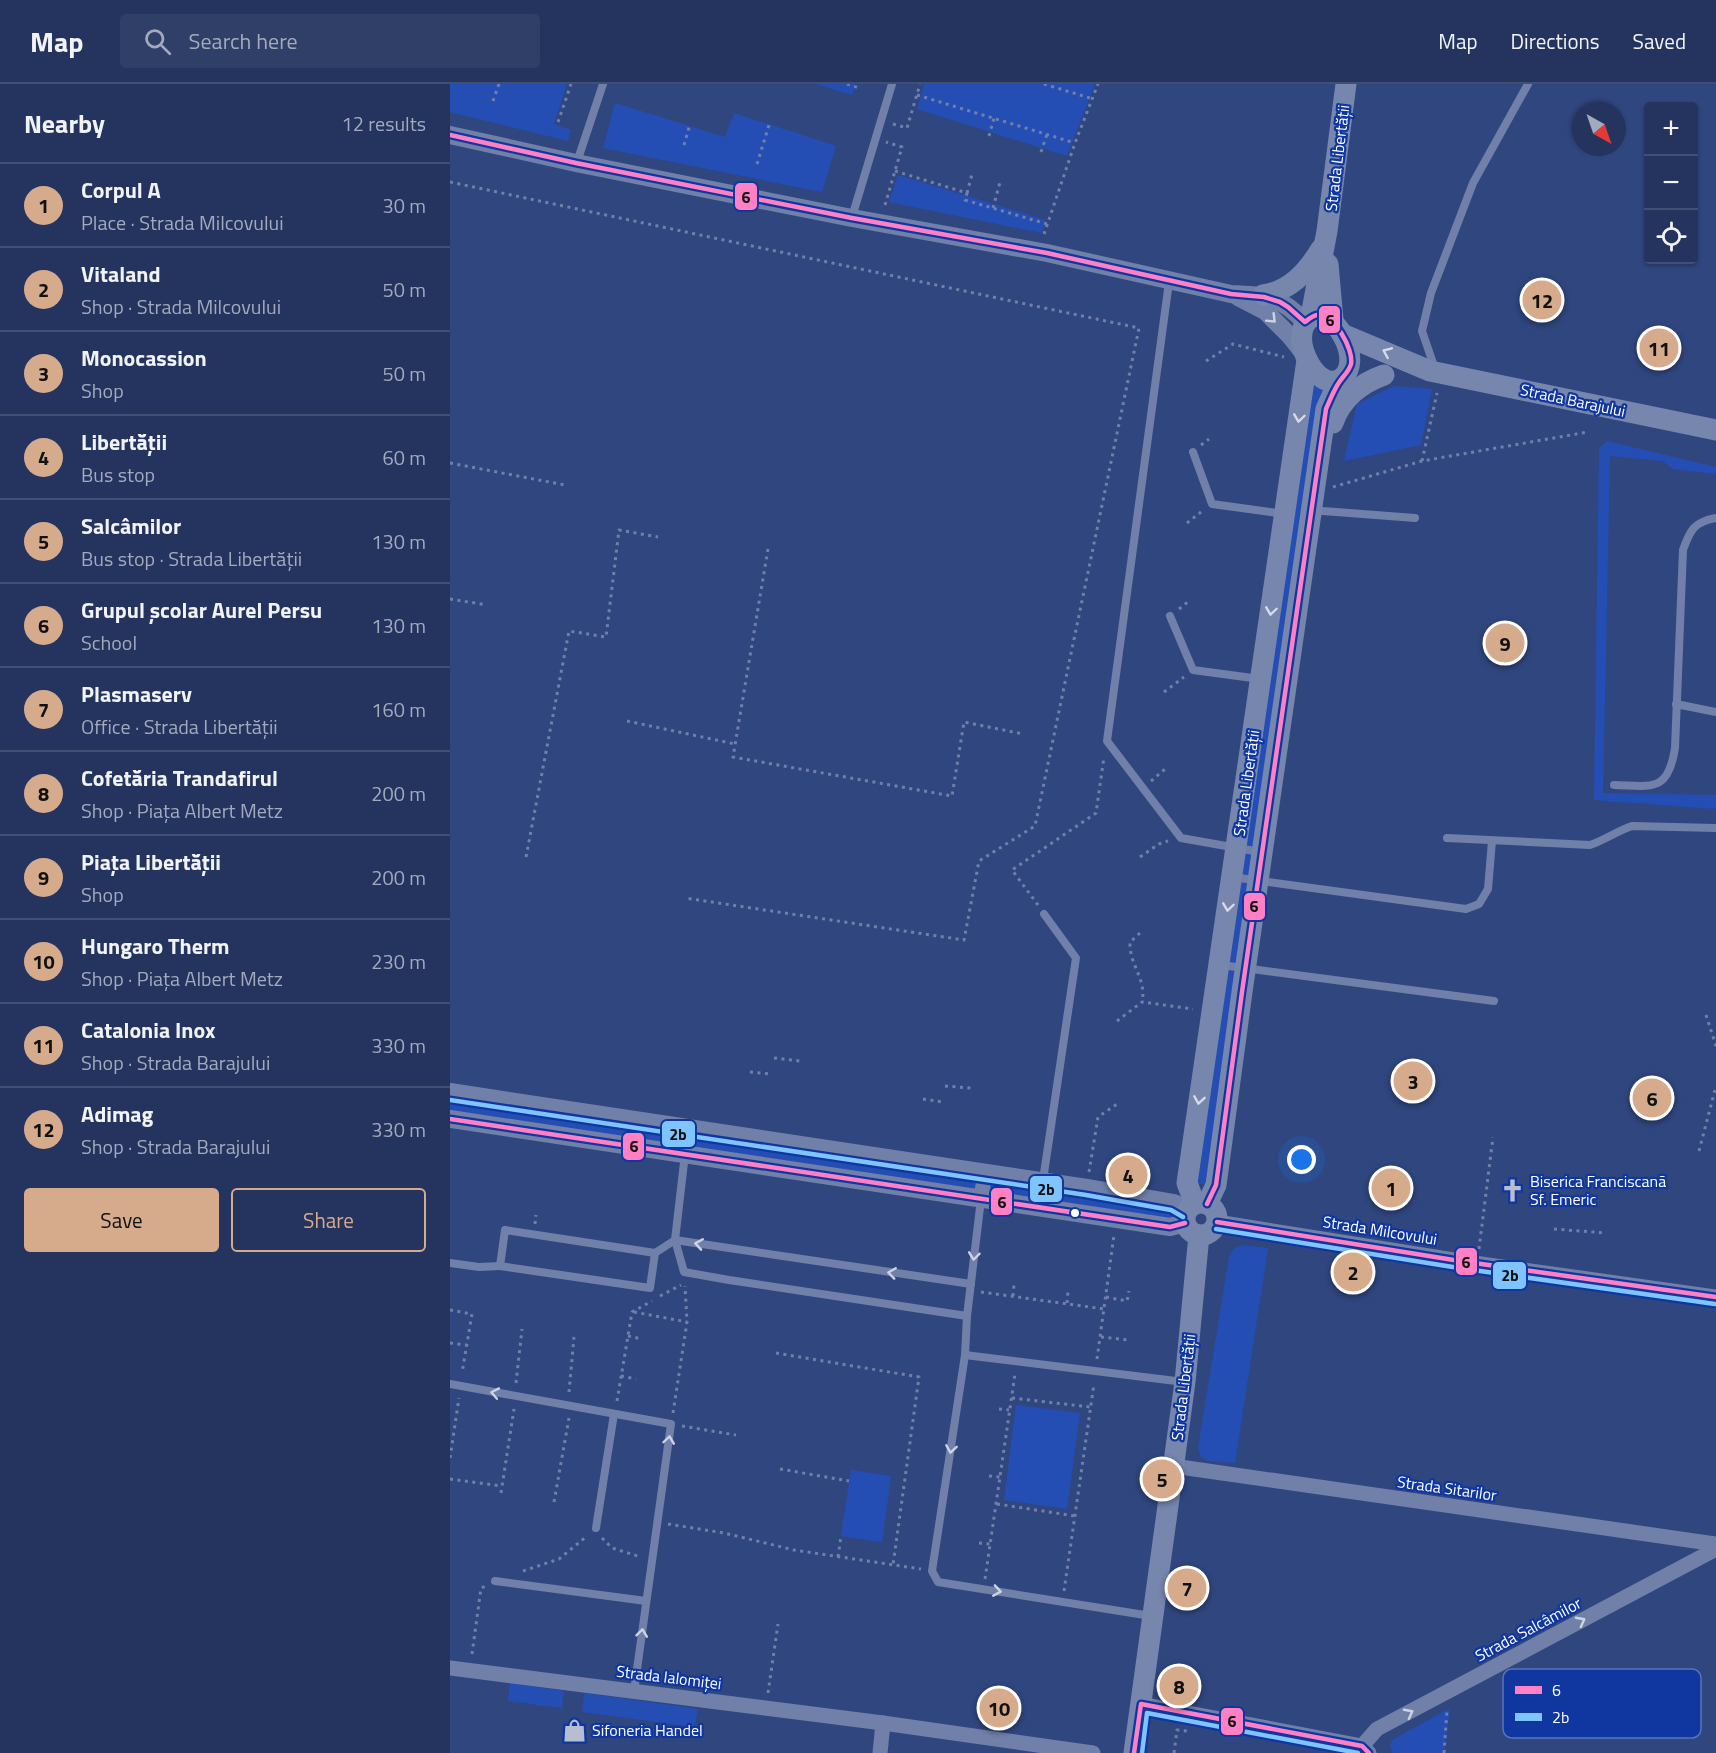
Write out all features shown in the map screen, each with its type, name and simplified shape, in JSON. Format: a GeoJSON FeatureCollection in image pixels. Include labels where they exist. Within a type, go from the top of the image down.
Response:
{"type":"FeatureCollection","features":[{"type":"Feature","properties":{"kind":"main road","name":"Strada Libertății"},"geometry":{"type":"LineString","coordinates":[[1308,319],[1326,237],[1346,84]]}},
{"type":"Feature","properties":{"kind":"main road","name":"Strada Libertății"},"geometry":{"type":"LineString","coordinates":[[1326,237],[1337,328]]}},
{"type":"Feature","properties":{"kind":"main road"},"geometry":{"type":"LineString","coordinates":[[1263,295],[1285,289],[1301,278],[1326,237]]}},
{"type":"Feature","properties":{"kind":"main road"},"geometry":{"type":"LineString","coordinates":[[1326,316],[1337,328],[1351,360],[1349,369],[1342,378],[1328,381],[1320,378],[1299,357],[1302,330],[1308,319],[1326,316]]}},
{"type":"Feature","properties":{"kind":"main road","name":"Strada Barajului"},"geometry":{"type":"LineString","coordinates":[[1337,328],[1435,376]]}},
{"type":"Feature","properties":{"kind":"main road","name":"Strada Libertății"},"geometry":{"type":"LineString","coordinates":[[1199,1217],[1187,1183],[1285,515],[1299,357]]}},
{"type":"Feature","properties":{"kind":"main road"},"geometry":{"type":"LineString","coordinates":[[1318,466],[1335,416],[1347,398],[1360,386],[1384,375]]}},
{"type":"Feature","properties":{"kind":"main road","name":"Strada Barajului"},"geometry":{"type":"LineString","coordinates":[[1342,378],[1384,375],[1435,376],[1716,430]]}},
{"type":"Feature","properties":{"kind":"main road","name":"Strada Libertății"},"geometry":{"type":"LineString","coordinates":[[1134,1753],[1185,1382],[1199,1217],[1216,1185],[1326,409],[1342,378]]}},
{"type":"Feature","properties":{"kind":"street"},"geometry":{"type":"LineString","coordinates":[[450,135],[576,163],[852,218],[1047,253],[1231,294],[1263,295],[1279,301],[1308,319]]}},
{"type":"Feature","properties":{"kind":"street"},"geometry":{"type":"LineString","coordinates":[[1231,294],[1265,311],[1290,336],[1299,357]]}},
{"type":"Feature","properties":{"kind":"street"},"geometry":{"type":"LineString","coordinates":[[450,1092],[1174,1203],[1199,1217]]}},
{"type":"Feature","properties":{"kind":"street"},"geometry":{"type":"LineString","coordinates":[[450,1119],[1170,1227],[1199,1217]]}},
{"type":"Feature","properties":{"kind":"street"},"geometry":{"type":"LineString","coordinates":[[981,1198],[985,1173]]}},
{"type":"Feature","properties":{"kind":"street","name":"Strada Milcovului"},"geometry":{"type":"LineString","coordinates":[[1199,1217],[1460,1261],[1716,1297]]}},
{"type":"Feature","properties":{"kind":"street","name":"Strada Sitarilor"},"geometry":{"type":"LineString","coordinates":[[1173,1466],[1716,1544]]}},
{"type":"Feature","properties":{"kind":"street","name":"Strada Salcâmilor"},"geometry":{"type":"LineString","coordinates":[[1366,1750],[1377,1730],[1716,1550]]}},
{"type":"Feature","properties":{"kind":"street","name":"Strada Ialomiței"},"geometry":{"type":"LineString","coordinates":[[450,1668],[883,1723],[1093,1753]]}},
{"type":"Feature","properties":{"kind":"street"},"geometry":{"type":"LineString","coordinates":[[1141,1704],[1366,1750]]}},
{"type":"Feature","properties":{"kind":"street"},"geometry":{"type":"LineString","coordinates":[[880,1753],[883,1723]]}},
{"type":"Feature","properties":{"kind":"lane"},"geometry":{"type":"LineString","coordinates":[[576,163],[603,84]]}},
{"type":"Feature","properties":{"kind":"lane"},"geometry":{"type":"LineString","coordinates":[[852,218],[892,84]]}},
{"type":"Feature","properties":{"kind":"lane"},"geometry":{"type":"LineString","coordinates":[[1435,376],[1422,331],[1431,293],[1473,183],[1528,84]]}},
{"type":"Feature","properties":{"kind":"lane"},"geometry":{"type":"LineString","coordinates":[[1169,280],[1107,741],[1181,838],[1262,852]]}},
{"type":"Feature","properties":{"kind":"lane"},"geometry":{"type":"LineString","coordinates":[[1192,452],[1212,504],[1285,515]]}},
{"type":"Feature","properties":{"kind":"lane"},"geometry":{"type":"LineString","coordinates":[[1312,509],[1415,518]]}},
{"type":"Feature","properties":{"kind":"lane"},"geometry":{"type":"LineString","coordinates":[[1614,785],[1651,786],[1660,783],[1669,773],[1675,748],[1683,550],[1689,533],[1698,523],[1716,518]]}},
{"type":"Feature","properties":{"kind":"lane"},"geometry":{"type":"LineString","coordinates":[[1170,616],[1193,670],[1261,679]]}},
{"type":"Feature","properties":{"kind":"lane"},"geometry":{"type":"LineString","coordinates":[[1676,704],[1716,712]]}},
{"type":"Feature","properties":{"kind":"lane"},"geometry":{"type":"LineString","coordinates":[[1446,838],[1590,844],[1601,842],[1632,826],[1716,828]]}},
{"type":"Feature","properties":{"kind":"lane"},"geometry":{"type":"LineString","coordinates":[[1232,877],[1466,909],[1479,904],[1488,889],[1492,841]]}},
{"type":"Feature","properties":{"kind":"lane"},"geometry":{"type":"LineString","coordinates":[[1042,1182],[1076,958],[1044,914]]}},
{"type":"Feature","properties":{"kind":"lane"},"geometry":{"type":"LineString","coordinates":[[1220,965],[1494,1002]]}},
{"type":"Feature","properties":{"kind":"lane"},"geometry":{"type":"LineString","coordinates":[[685,1154],[675,1240],[684,1272],[967,1316]]}},
{"type":"Feature","properties":{"kind":"lane"},"geometry":{"type":"LineString","coordinates":[[981,1198],[967,1316],[965,1355],[932,1570],[938,1582],[1152,1616]]}},
{"type":"Feature","properties":{"kind":"lane"},"geometry":{"type":"LineString","coordinates":[[500,1266],[505,1230],[656,1253],[675,1240],[970,1287]]}},
{"type":"Feature","properties":{"kind":"lane"},"geometry":{"type":"LineString","coordinates":[[450,1263],[479,1268],[500,1266],[650,1288],[656,1253]]}},
{"type":"Feature","properties":{"kind":"lane"},"geometry":{"type":"LineString","coordinates":[[965,1355],[1185,1382]]}},
{"type":"Feature","properties":{"kind":"lane"},"geometry":{"type":"LineString","coordinates":[[450,1384],[671,1424],[634,1691]]}},
{"type":"Feature","properties":{"kind":"lane"},"geometry":{"type":"LineString","coordinates":[[596,1528],[615,1414]]}},
{"type":"Feature","properties":{"kind":"lane"},"geometry":{"type":"LineString","coordinates":[[495,1581],[646,1601]]}},
{"type":"Feature","properties":{"kind":"path"},"geometry":{"type":"LineString","coordinates":[[493,101],[499,84]]}},
{"type":"Feature","properties":{"kind":"path"},"geometry":{"type":"LineString","coordinates":[[558,122],[571,84]]}},
{"type":"Feature","properties":{"kind":"path"},"geometry":{"type":"LineString","coordinates":[[848,84],[859,88]]}},
{"type":"Feature","properties":{"kind":"path"},"geometry":{"type":"LineString","coordinates":[[890,123],[908,128],[920,84]]}},
{"type":"Feature","properties":{"kind":"path"},"geometry":{"type":"LineString","coordinates":[[1044,84],[1093,99]]}},
{"type":"Feature","properties":{"kind":"path"},"geometry":{"type":"LineString","coordinates":[[1042,241],[1075,143],[1098,84]]}},
{"type":"Feature","properties":{"kind":"path"},"geometry":{"type":"LineString","coordinates":[[917,95],[1075,143]]}},
{"type":"Feature","properties":{"kind":"path"},"geometry":{"type":"LineString","coordinates":[[989,136],[994,118]]}},
{"type":"Feature","properties":{"kind":"path"},"geometry":{"type":"LineString","coordinates":[[757,164],[770,122]]}},
{"type":"Feature","properties":{"kind":"path"},"geometry":{"type":"LineString","coordinates":[[684,145],[690,124]]}},
{"type":"Feature","properties":{"kind":"path"},"geometry":{"type":"LineString","coordinates":[[883,212],[902,147],[884,142],[887,132]]}},
{"type":"Feature","properties":{"kind":"path"},"geometry":{"type":"LineString","coordinates":[[1041,152],[1047,134]]}},
{"type":"Feature","properties":{"kind":"path"},"geometry":{"type":"LineString","coordinates":[[895,171],[967,193]]}},
{"type":"Feature","properties":{"kind":"path"},"geometry":{"type":"LineString","coordinates":[[972,174],[965,200],[1047,224]]}},
{"type":"Feature","properties":{"kind":"path"},"geometry":{"type":"LineString","coordinates":[[450,182],[1139,328],[1035,826],[979,861],[964,940],[685,898]]}},
{"type":"Feature","properties":{"kind":"path"},"geometry":{"type":"LineString","coordinates":[[993,208],[1000,182]]}},
{"type":"Feature","properties":{"kind":"path"},"geometry":{"type":"LineString","coordinates":[[1206,361],[1233,344],[1299,357]]}},
{"type":"Feature","properties":{"kind":"path"},"geometry":{"type":"LineString","coordinates":[[1422,461],[1435,376]]}},
{"type":"Feature","properties":{"kind":"path"},"geometry":{"type":"LineString","coordinates":[[1329,488],[1422,461],[1588,432]]}},
{"type":"Feature","properties":{"kind":"path"},"geometry":{"type":"LineString","coordinates":[[450,463],[565,485]]}},
{"type":"Feature","properties":{"kind":"path"},"geometry":{"type":"LineString","coordinates":[[1187,523],[1212,504]]}},
{"type":"Feature","properties":{"kind":"path"},"geometry":{"type":"LineString","coordinates":[[526,857],[569,631],[606,637],[619,530],[658,537]]}},
{"type":"Feature","properties":{"kind":"path"},"geometry":{"type":"LineString","coordinates":[[768,549],[733,757],[952,796],[964,722],[1023,734]]}},
{"type":"Feature","properties":{"kind":"path"},"geometry":{"type":"LineString","coordinates":[[450,599],[487,605]]}},
{"type":"Feature","properties":{"kind":"path"},"geometry":{"type":"LineString","coordinates":[[1164,692],[1193,670]]}},
{"type":"Feature","properties":{"kind":"path"},"geometry":{"type":"LineString","coordinates":[[627,721],[735,744]]}},
{"type":"Feature","properties":{"kind":"path"},"geometry":{"type":"LineString","coordinates":[[1044,914],[1012,870],[1096,813],[1107,741]]}},
{"type":"Feature","properties":{"kind":"path"},"geometry":{"type":"LineString","coordinates":[[1140,857],[1159,844],[1181,838]]}},
{"type":"Feature","properties":{"kind":"path"},"geometry":{"type":"LineString","coordinates":[[1117,1021],[1142,1002],[1144,991],[1130,951],[1130,942],[1140,933]]}},
{"type":"Feature","properties":{"kind":"path"},"geometry":{"type":"LineString","coordinates":[[1142,1002],[1200,1010]]}},
{"type":"Feature","properties":{"kind":"path"},"geometry":{"type":"LineString","coordinates":[[1706,1015],[1716,1046]]}},
{"type":"Feature","properties":{"kind":"path"},"geometry":{"type":"LineString","coordinates":[[774,1058],[800,1061]]}},
{"type":"Feature","properties":{"kind":"path"},"geometry":{"type":"LineString","coordinates":[[750,1072],[771,1074]]}},
{"type":"Feature","properties":{"kind":"path"},"geometry":{"type":"LineString","coordinates":[[945,1086],[971,1088]]}},
{"type":"Feature","properties":{"kind":"path"},"geometry":{"type":"LineString","coordinates":[[1700,1151],[1716,1086]]}},
{"type":"Feature","properties":{"kind":"path"},"geometry":{"type":"LineString","coordinates":[[923,1099],[943,1102]]}},
{"type":"Feature","properties":{"kind":"path"},"geometry":{"type":"LineString","coordinates":[[1088,1178],[1098,1117],[1120,1102]]}},
{"type":"Feature","properties":{"kind":"path"},"geometry":{"type":"LineString","coordinates":[[1479,1250],[1493,1137]]}},
{"type":"Feature","properties":{"kind":"path"},"geometry":{"type":"LineString","coordinates":[[1554,1229],[1605,1233]]}},
{"type":"Feature","properties":{"kind":"path"},"geometry":{"type":"LineString","coordinates":[[1063,1602],[1115,1231]]}},
{"type":"Feature","properties":{"kind":"path"},"geometry":{"type":"LineString","coordinates":[[632,1311],[685,1283],[687,1322],[671,1424],[736,1435]]}},
{"type":"Feature","properties":{"kind":"path"},"geometry":{"type":"LineString","coordinates":[[1013,1296],[1014,1284]]}},
{"type":"Feature","properties":{"kind":"path"},"geometry":{"type":"LineString","coordinates":[[970,1287],[1013,1296],[1104,1309]]}},
{"type":"Feature","properties":{"kind":"path"},"geometry":{"type":"LineString","coordinates":[[1066,1303],[1068,1291]]}},
{"type":"Feature","properties":{"kind":"path"},"geometry":{"type":"LineString","coordinates":[[1106,1297],[1127,1301],[1128,1291]]}},
{"type":"Feature","properties":{"kind":"path"},"geometry":{"type":"LineString","coordinates":[[450,1310],[472,1314]]}},
{"type":"Feature","properties":{"kind":"path"},"geometry":{"type":"LineString","coordinates":[[632,1311],[687,1322]]}},
{"type":"Feature","properties":{"kind":"path"},"geometry":{"type":"LineString","coordinates":[[615,1414],[632,1311]]}},
{"type":"Feature","properties":{"kind":"path"},"geometry":{"type":"LineString","coordinates":[[501,1493],[522,1329]]}},
{"type":"Feature","properties":{"kind":"path"},"geometry":{"type":"LineString","coordinates":[[628,1336],[642,1339]]}},
{"type":"Feature","properties":{"kind":"path"},"geometry":{"type":"LineString","coordinates":[[1100,1336],[1129,1341]]}},
{"type":"Feature","properties":{"kind":"path"},"geometry":{"type":"LineString","coordinates":[[554,1502],[569,1406],[574,1337]]}},
{"type":"Feature","properties":{"kind":"path"},"geometry":{"type":"LineString","coordinates":[[450,1343],[466,1345]]}},
{"type":"Feature","properties":{"kind":"path"},"geometry":{"type":"LineString","coordinates":[[776,1353],[919,1377],[893,1565]]}},
{"type":"Feature","properties":{"kind":"path"},"geometry":{"type":"LineString","coordinates":[[984,1589],[1017,1362]]}},
{"type":"Feature","properties":{"kind":"path"},"geometry":{"type":"LineString","coordinates":[[621,1376],[636,1379]]}},
{"type":"Feature","properties":{"kind":"path"},"geometry":{"type":"LineString","coordinates":[[1012,1398],[1090,1407]]}},
{"type":"Feature","properties":{"kind":"path"},"geometry":{"type":"LineString","coordinates":[[999,1409],[1010,1410]]}},
{"type":"Feature","properties":{"kind":"path"},"geometry":{"type":"LineString","coordinates":[[450,1422],[455,1423]]}},
{"type":"Feature","properties":{"kind":"path"},"geometry":{"type":"LineString","coordinates":[[780,1469],[849,1481]]}},
{"type":"Feature","properties":{"kind":"path"},"geometry":{"type":"LineString","coordinates":[[989,1476],[1000,1477]]}},
{"type":"Feature","properties":{"kind":"path"},"geometry":{"type":"LineString","coordinates":[[450,1479],[502,1486]]}},
{"type":"Feature","properties":{"kind":"path"},"geometry":{"type":"LineString","coordinates":[[996,1504],[1075,1516]]}},
{"type":"Feature","properties":{"kind":"path"},"geometry":{"type":"LineString","coordinates":[[658,1523],[724,1533],[794,1550],[932,1570]]}},
{"type":"Feature","properties":{"kind":"path"},"geometry":{"type":"LineString","coordinates":[[471,1655],[481,1588],[559,1559],[596,1528],[602,1540],[612,1548],[652,1561]]}},
{"type":"Feature","properties":{"kind":"path"},"geometry":{"type":"LineString","coordinates":[[838,1557],[841,1536]]}},
{"type":"Feature","properties":{"kind":"path"},"geometry":{"type":"LineString","coordinates":[[979,1543],[990,1544]]}},
{"type":"Feature","properties":{"kind":"path"},"geometry":{"type":"LineString","coordinates":[[767,1699],[778,1624]]}},
{"type":"Feature","properties":{"kind":"path"},"geometry":{"type":"LineString","coordinates":[[1444,1753],[1447,1707]]}},
{"type":"Feature","properties":{"kind":"path"},"geometry":{"type":"LineString","coordinates":[[1174,1753],[1177,1730]]}},
{"type":"Feature","properties":{"kind":"shaded area"},"geometry":{"type":"Polygon","coordinates":[[[450,84],[567,84],[554,124],[571,130],[568,141],[450,112],[450,84]]]}},
{"type":"Feature","properties":{"kind":"shaded area"},"geometry":{"type":"Polygon","coordinates":[[[816,84],[856,84],[852,95],[816,84]]]}},
{"type":"Feature","properties":{"kind":"shaded area"},"geometry":{"type":"Polygon","coordinates":[[[924,84],[1095,84],[1067,156],[917,109],[924,84]]]}},
{"type":"Feature","properties":{"kind":"shaded area"},"geometry":{"type":"Polygon","coordinates":[[[615,103],[725,137],[734,113],[836,146],[822,192],[603,148],[615,103]]]}},
{"type":"Feature","properties":{"kind":"shaded area"},"geometry":{"type":"Polygon","coordinates":[[[898,175],[1046,220],[1042,233],[889,202],[898,175]]]}},
{"type":"Feature","properties":{"kind":"shaded area"},"geometry":{"type":"Polygon","coordinates":[[[1307,360],[1328,381],[1216,1185],[1187,1183],[1307,360]]]}},
{"type":"Feature","properties":{"kind":"shaded area"},"geometry":{"type":"Polygon","coordinates":[[[1394,386],[1432,389],[1421,445],[1344,461],[1357,404],[1394,386]]]}},
{"type":"Feature","properties":{"kind":"shaded area"},"geometry":{"type":"Polygon","coordinates":[[[1607,441],[1716,467],[1716,474],[1673,469],[1663,461],[1610,456],[1603,793],[1716,795],[1716,809],[1594,800],[1599,448],[1607,441]]]}},
{"type":"Feature","properties":{"kind":"shaded area"},"geometry":{"type":"Polygon","coordinates":[[[450,1092],[1174,1203],[1170,1227],[450,1119],[450,1092]]]}},
{"type":"Feature","properties":{"kind":"shaded area"},"geometry":{"type":"Polygon","coordinates":[[[1242,1245],[1268,1248],[1235,1463],[1208,1461],[1201,1457],[1198,1448],[1229,1257],[1233,1249],[1242,1245]]]}},
{"type":"Feature","properties":{"kind":"shaded area"},"geometry":{"type":"Polygon","coordinates":[[[1016,1405],[1080,1413],[1067,1509],[1004,1500],[1016,1405]]]}},
{"type":"Feature","properties":{"kind":"shaded area"},"geometry":{"type":"Polygon","coordinates":[[[851,1470],[891,1476],[882,1542],[841,1536],[851,1470]]]}},
{"type":"Feature","properties":{"kind":"shaded area"},"geometry":{"type":"Polygon","coordinates":[[[510,1683],[564,1691],[562,1708],[508,1701],[510,1683]]]}},
{"type":"Feature","properties":{"kind":"shaded area"},"geometry":{"type":"Polygon","coordinates":[[[584,1693],[698,1709],[695,1727],[582,1712],[584,1693]]]}},
{"type":"Feature","properties":{"kind":"shaded area"},"geometry":{"type":"Polygon","coordinates":[[[1450,1708],[1444,1753],[1393,1753],[1390,1747],[1392,1740],[1450,1708]]]}},
{"type":"Feature","properties":{"kind":"transit line","name":"6"},"geometry":{"type":"LineString","coordinates":[[450,135],[576,163],[852,218],[1047,253],[1231,294],[1264,297],[1280,302],[1305,322],[1315,315],[1323,316],[1330,320],[1342,334],[1349,350],[1351,364],[1336,387],[1326,409],[1216,1185],[1207,1204]]}},
{"type":"Feature","properties":{"kind":"transit line","name":"2b"},"geometry":{"type":"LineString","coordinates":[[450,1100],[1086,1195],[1171,1210],[1183,1217]]}},
{"type":"Feature","properties":{"kind":"transit line","name":"6"},"geometry":{"type":"LineString","coordinates":[[450,1119],[1170,1227],[1185,1223]]}},
{"type":"Feature","properties":{"kind":"transit line","name":"6"},"geometry":{"type":"LineString","coordinates":[[1217,1222],[1460,1261],[1716,1297]]}},
{"type":"Feature","properties":{"kind":"transit line","name":"2b"},"geometry":{"type":"LineString","coordinates":[[1216,1229],[1459,1268],[1715,1304]]}},
{"type":"Feature","properties":{"kind":"transit line","name":"6"},"geometry":{"type":"LineString","coordinates":[[1134,1753],[1141,1704],[1362,1746],[1369,1753]]}},
{"type":"Feature","properties":{"kind":"transit line","name":"2b"},"geometry":{"type":"LineString","coordinates":[[1142,1753],[1147,1713],[1358,1753]]}},
{"type":"Feature","properties":{"kind":"place","name":"Adimag"},"geometry":{"type":"Point","coordinates":[1542,300]}},
{"type":"Feature","properties":{"kind":"place","name":"Catalonia Inox"},"geometry":{"type":"Point","coordinates":[1659,348]}},
{"type":"Feature","properties":{"kind":"place","name":"Piața Libertății"},"geometry":{"type":"Point","coordinates":[1505,643]}},
{"type":"Feature","properties":{"kind":"place","name":"Monocassion"},"geometry":{"type":"Point","coordinates":[1413,1081]}},
{"type":"Feature","properties":{"kind":"place","name":"Grupul școlar Aurel Persu"},"geometry":{"type":"Point","coordinates":[1652,1098]}},
{"type":"Feature","properties":{"kind":"place","name":"Libertății"},"geometry":{"type":"Point","coordinates":[1128,1175]}},
{"type":"Feature","properties":{"kind":"place","name":"Corpul A"},"geometry":{"type":"Point","coordinates":[1391,1188]}},
{"type":"Feature","properties":{"kind":"place","name":"Biserica Franciscană Sf. Emeric"},"geometry":{"type":"Point","coordinates":[1512,1190]}},
{"type":"Feature","properties":{"kind":"place","name":"Vitaland"},"geometry":{"type":"Point","coordinates":[1353,1272]}},
{"type":"Feature","properties":{"kind":"place","name":"Salcâmilor"},"geometry":{"type":"Point","coordinates":[1162,1479]}},
{"type":"Feature","properties":{"kind":"place","name":"Plasmaserv"},"geometry":{"type":"Point","coordinates":[1187,1588]}},
{"type":"Feature","properties":{"kind":"place","name":"Cofetăria Trandafirul"},"geometry":{"type":"Point","coordinates":[1179,1686]}},
{"type":"Feature","properties":{"kind":"place","name":"Hungaro Therm"},"geometry":{"type":"Point","coordinates":[999,1708]}},
{"type":"Feature","properties":{"kind":"place","name":"Sifoneria Handel"},"geometry":{"type":"Point","coordinates":[574,1730]}}]}
